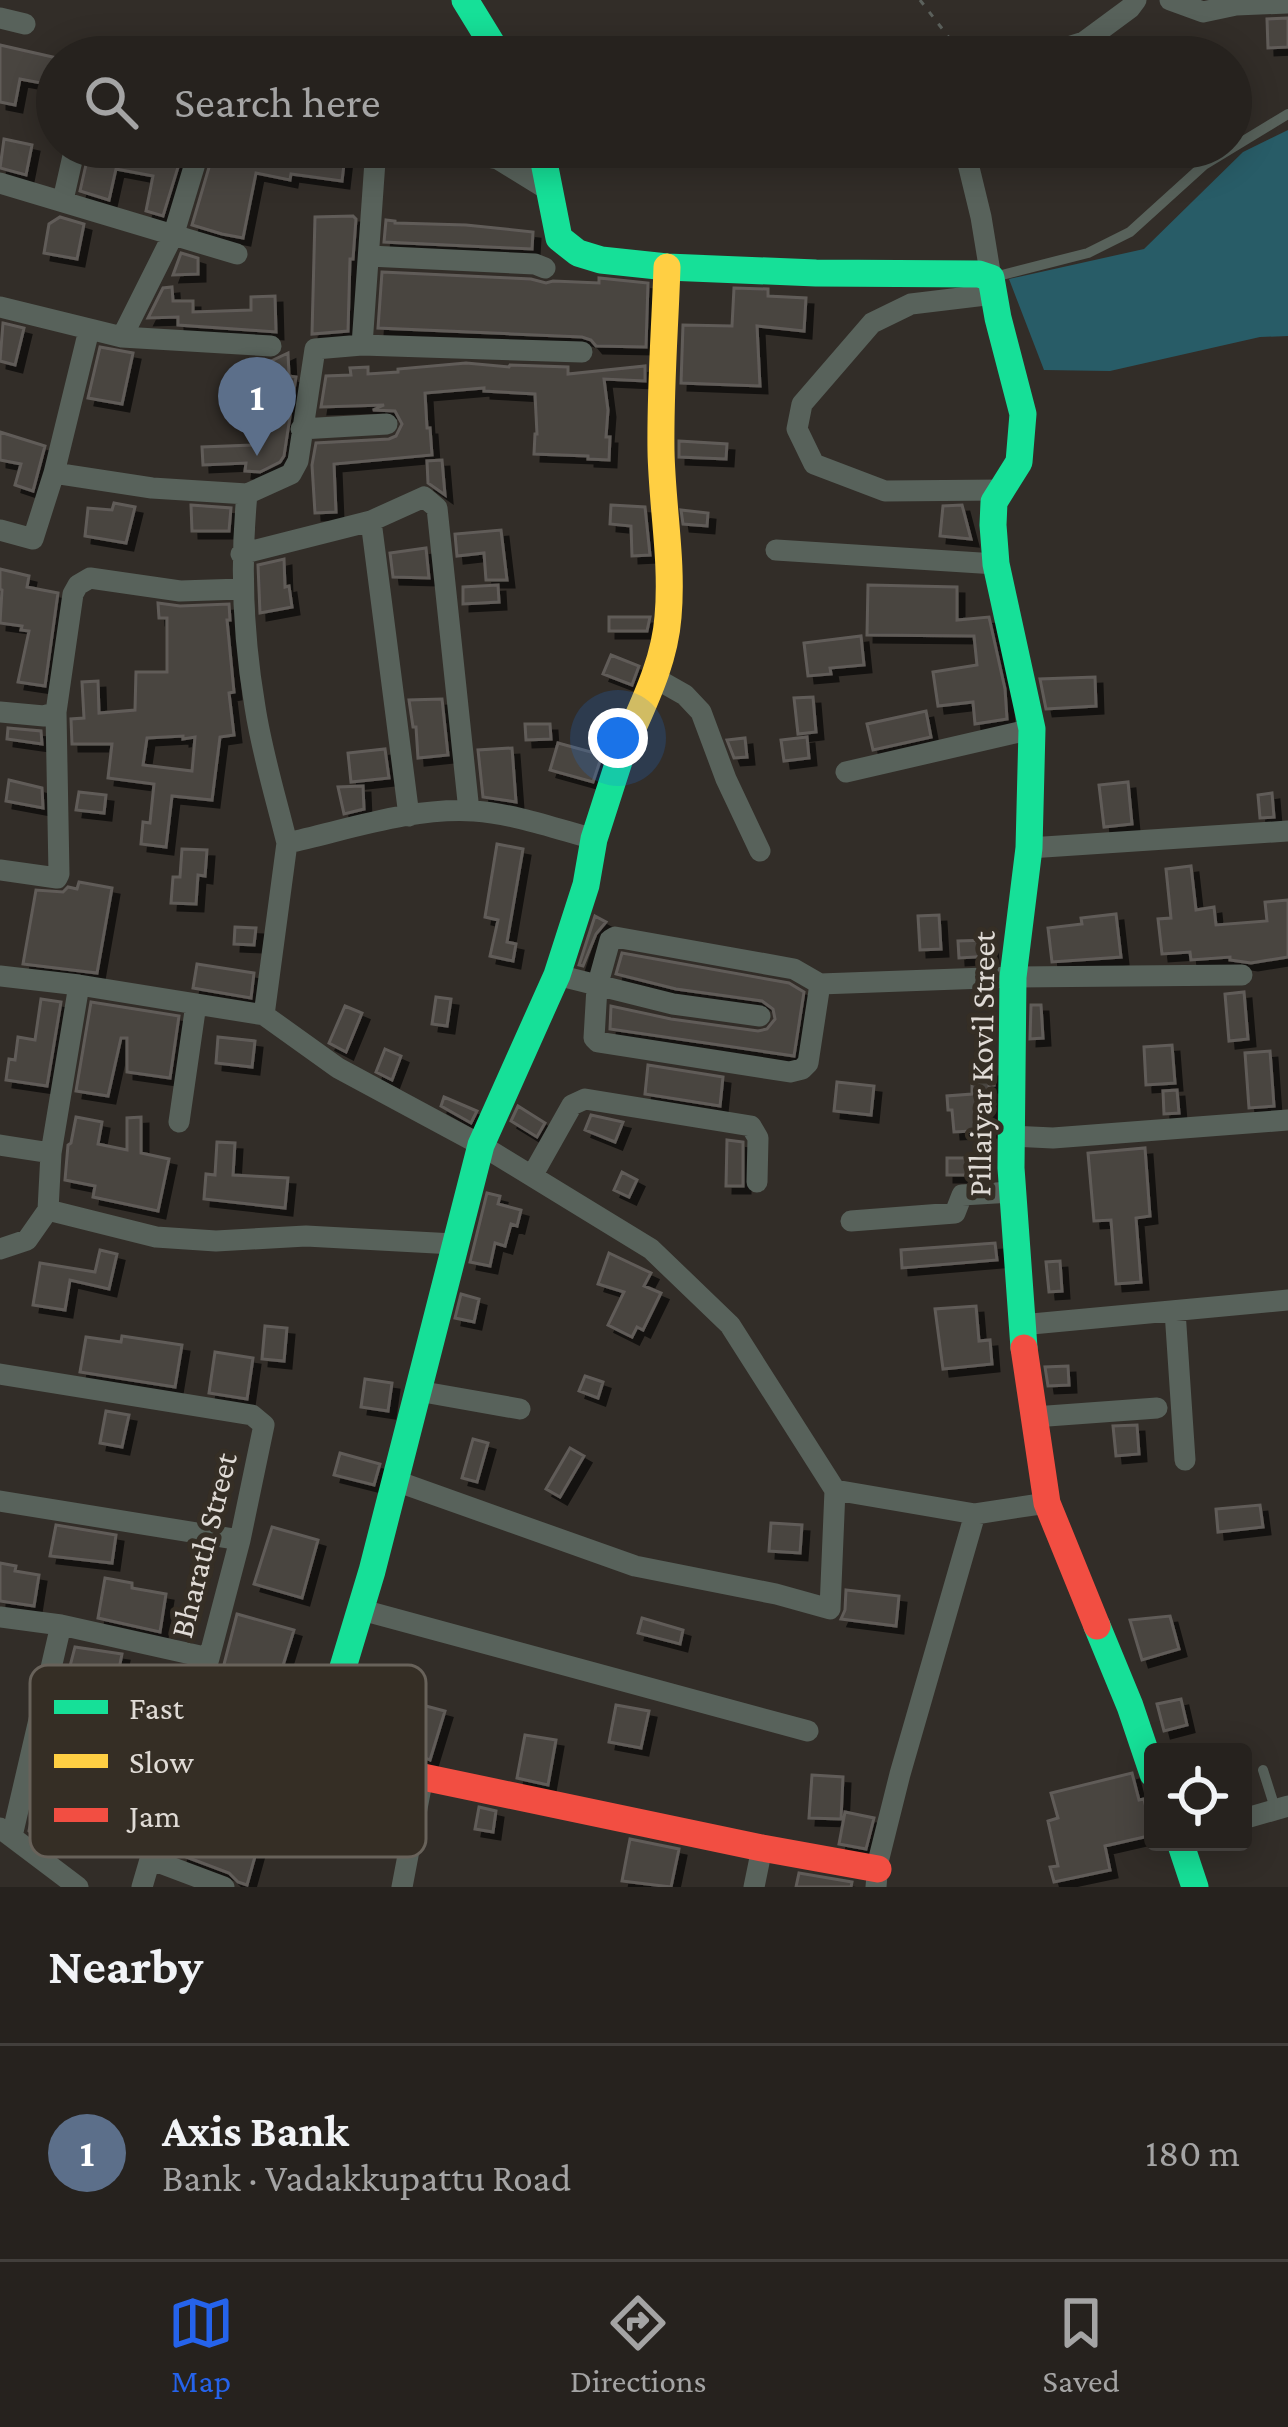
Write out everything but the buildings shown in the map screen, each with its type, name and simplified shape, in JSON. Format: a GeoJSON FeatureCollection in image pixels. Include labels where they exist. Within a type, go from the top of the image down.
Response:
{"type":"FeatureCollection","features":[{"type":"Feature","properties":{"kind":"street"},"geometry":{"type":"LineString","coordinates":[[466,0],[487,36]]}},
{"type":"Feature","properties":{"kind":"street"},"geometry":{"type":"LineString","coordinates":[[1091,36],[1136,0]]}},
{"type":"Feature","properties":{"kind":"street"},"geometry":{"type":"LineString","coordinates":[[1170,0],[1203,12],[1236,2],[1288,3]]}},
{"type":"Feature","properties":{"kind":"street"},"geometry":{"type":"LineString","coordinates":[[0,18],[25,24]]}},
{"type":"Feature","properties":{"kind":"street"},"geometry":{"type":"LineString","coordinates":[[63,200],[71,168]]}},
{"type":"Feature","properties":{"kind":"street"},"geometry":{"type":"LineString","coordinates":[[122,337],[174,233],[194,168]]}},
{"type":"Feature","properties":{"kind":"street"},"geometry":{"type":"LineString","coordinates":[[362,345],[375,168]]}},
{"type":"Feature","properties":{"kind":"street"},"geometry":{"type":"LineString","coordinates":[[513,168],[550,191]]}},
{"type":"Feature","properties":{"kind":"street"},"geometry":{"type":"LineString","coordinates":[[546,168],[560,238],[566,246],[601,260],[816,273],[980,274],[992,286]]}},
{"type":"Feature","properties":{"kind":"street"},"geometry":{"type":"LineString","coordinates":[[969,168],[992,286]]}},
{"type":"Feature","properties":{"kind":"street"},"geometry":{"type":"LineString","coordinates":[[0,184],[237,254]]}},
{"type":"Feature","properties":{"kind":"street"},"geometry":{"type":"LineString","coordinates":[[369,256],[545,268]]}},
{"type":"Feature","properties":{"kind":"street"},"geometry":{"type":"LineString","coordinates":[[344,1665],[481,1145],[556,975],[586,885],[594,839],[620,758],[655,678],[668,622],[670,579],[662,498],[667,267]]}},
{"type":"Feature","properties":{"kind":"street"},"geometry":{"type":"LineString","coordinates":[[992,286],[911,304],[872,323],[802,404],[797,429],[814,464],[885,491],[1002,490]]}},
{"type":"Feature","properties":{"kind":"street","name":"Pillaiyar Kovil Street"},"geometry":{"type":"LineString","coordinates":[[992,286],[1023,414],[1019,462],[994,502],[996,563],[1032,730],[1029,848],[1013,977],[1012,1192],[1021,1324],[1047,1503],[1144,1747]]}},
{"type":"Feature","properties":{"kind":"street"},"geometry":{"type":"LineString","coordinates":[[0,307],[122,337],[271,346]]}},
{"type":"Feature","properties":{"kind":"street"},"geometry":{"type":"LineString","coordinates":[[0,530],[33,539],[89,330]]}},
{"type":"Feature","properties":{"kind":"street"},"geometry":{"type":"LineString","coordinates":[[54,473],[152,488],[247,494],[291,474],[298,460],[315,349],[362,345],[582,352]]}},
{"type":"Feature","properties":{"kind":"street"},"geometry":{"type":"LineString","coordinates":[[301,429],[387,424]]}},
{"type":"Feature","properties":{"kind":"street"},"geometry":{"type":"LineString","coordinates":[[247,494],[242,589],[255,708],[287,843],[264,1015]]}},
{"type":"Feature","properties":{"kind":"street"},"geometry":{"type":"LineString","coordinates":[[241,554],[370,521],[424,497],[437,508],[470,811]]}},
{"type":"Feature","properties":{"kind":"street"},"geometry":{"type":"LineString","coordinates":[[370,521],[409,816]]}},
{"type":"Feature","properties":{"kind":"street"},"geometry":{"type":"LineString","coordinates":[[776,550],[996,563]]}},
{"type":"Feature","properties":{"kind":"street"},"geometry":{"type":"LineString","coordinates":[[0,870],[57,878],[59,874],[56,712],[77,585],[90,578],[180,591],[242,589]]}},
{"type":"Feature","properties":{"kind":"street"},"geometry":{"type":"LineString","coordinates":[[655,678],[685,695],[700,712],[760,851]]}},
{"type":"Feature","properties":{"kind":"street"},"geometry":{"type":"LineString","coordinates":[[0,712],[44,716],[56,712]]}},
{"type":"Feature","properties":{"kind":"street"},"geometry":{"type":"LineString","coordinates":[[846,772],[1032,730]]}},
{"type":"Feature","properties":{"kind":"street"},"geometry":{"type":"LineString","coordinates":[[287,843],[409,816],[470,811],[516,817],[594,839]]}},
{"type":"Feature","properties":{"kind":"street"},"geometry":{"type":"LineString","coordinates":[[1029,848],[1288,831]]}},
{"type":"Feature","properties":{"kind":"street"},"geometry":{"type":"LineString","coordinates":[[820,984],[808,1063],[790,1072],[598,1042],[594,1035],[597,987],[610,940],[619,937],[794,969],[820,984],[1242,975]]}},
{"type":"Feature","properties":{"kind":"street"},"geometry":{"type":"LineString","coordinates":[[556,975],[673,1004],[760,1016]]}},
{"type":"Feature","properties":{"kind":"street"},"geometry":{"type":"LineString","coordinates":[[0,976],[264,1015],[338,1068],[481,1145],[651,1249],[730,1325],[835,1490],[830,1609],[635,1567],[396,1481]]}},
{"type":"Feature","properties":{"kind":"street"},"geometry":{"type":"LineString","coordinates":[[0,1249],[27,1240],[48,1210],[51,1153],[79,985]]}},
{"type":"Feature","properties":{"kind":"street"},"geometry":{"type":"LineString","coordinates":[[178,1122],[196,1004]]}},
{"type":"Feature","properties":{"kind":"street"},"geometry":{"type":"LineString","coordinates":[[532,1176],[572,1105],[585,1099],[751,1126],[758,1138],[757,1182]]}},
{"type":"Feature","properties":{"kind":"street"},"geometry":{"type":"LineString","coordinates":[[1011,1136],[1053,1138],[1288,1120]]}},
{"type":"Feature","properties":{"kind":"street"},"geometry":{"type":"LineString","coordinates":[[0,1145],[51,1153]]}},
{"type":"Feature","properties":{"kind":"street"},"geometry":{"type":"LineString","coordinates":[[851,1221],[955,1213],[962,1195],[1012,1192]]}},
{"type":"Feature","properties":{"kind":"street"},"geometry":{"type":"LineString","coordinates":[[48,1210],[156,1237],[237,1241],[306,1236],[454,1244]]}},
{"type":"Feature","properties":{"kind":"street"},"geometry":{"type":"LineString","coordinates":[[1021,1324],[1288,1300]]}},
{"type":"Feature","properties":{"kind":"street"},"geometry":{"type":"LineString","coordinates":[[1175,1311],[1185,1460]]}},
{"type":"Feature","properties":{"kind":"street","name":"Bharath Street"},"geometry":{"type":"LineString","coordinates":[[0,1374],[252,1415],[264,1425],[207,1665]]}},
{"type":"Feature","properties":{"kind":"street"},"geometry":{"type":"LineString","coordinates":[[418,1391],[520,1409]]}},
{"type":"Feature","properties":{"kind":"street"},"geometry":{"type":"LineString","coordinates":[[1034,1417],[1157,1408]]}},
{"type":"Feature","properties":{"kind":"street"},"geometry":{"type":"LineString","coordinates":[[835,1490],[975,1514],[1047,1503]]}},
{"type":"Feature","properties":{"kind":"street"},"geometry":{"type":"LineString","coordinates":[[0,1501],[240,1540]]}},
{"type":"Feature","properties":{"kind":"street"},"geometry":{"type":"LineString","coordinates":[[426,1778],[762,1848],[877,1878],[900,1774],[975,1514]]}},
{"type":"Feature","properties":{"kind":"street"},"geometry":{"type":"LineString","coordinates":[[362,1610],[808,1731]]}},
{"type":"Feature","properties":{"kind":"street"},"geometry":{"type":"LineString","coordinates":[[0,1617],[61,1625],[209,1658]]}},
{"type":"Feature","properties":{"kind":"street"},"geometry":{"type":"LineString","coordinates":[[50,1665],[61,1625]]}},
{"type":"Feature","properties":{"kind":"street"},"geometry":{"type":"LineString","coordinates":[[30,1742],[6,1832],[30,1850]]}},
{"type":"Feature","properties":{"kind":"street"},"geometry":{"type":"LineString","coordinates":[[1252,1816],[1281,1807]]}},
{"type":"Feature","properties":{"kind":"street"},"geometry":{"type":"LineString","coordinates":[[754,1887],[762,1848]]}},
{"type":"Feature","properties":{"kind":"street"},"geometry":{"type":"LineString","coordinates":[[1183,1851],[1196,1887]]}},
{"type":"Feature","properties":{"kind":"street"},"geometry":{"type":"LineString","coordinates":[[39,1857],[78,1887]]}},
{"type":"Feature","properties":{"kind":"street","name":"Bharath Street"},"geometry":{"type":"LineString","coordinates":[[142,1887],[153,1857]]}},
{"type":"Feature","properties":{"kind":"street"},"geometry":{"type":"LineString","coordinates":[[402,1887],[408,1857]]}},
{"type":"Feature","properties":{"kind":"street"},"geometry":{"type":"LineString","coordinates":[[152,1860],[224,1887]]}},
{"type":"Feature","properties":{"kind":"lane"},"geometry":{"type":"LineString","coordinates":[[1252,135],[1288,113]]}},
{"type":"Feature","properties":{"kind":"lane"},"geometry":{"type":"LineString","coordinates":[[992,286],[1088,253],[1130,232],[1201,168]]}},
{"type":"Feature","properties":{"kind":"lane"},"geometry":{"type":"LineString","coordinates":[[1263,1770],[1281,1807]]}},
{"type":"Feature","properties":{"kind":"path"},"geometry":{"type":"LineString","coordinates":[[920,0],[948,36]]}},
{"type":"Feature","properties":{"kind":"water"},"geometry":{"type":"Polygon","coordinates":[[[1288,130],[1288,336],[1260,337],[1110,371],[1044,370],[1009,279],[1144,249],[1227,168],[1252,168],[1252,148],[1288,130]]]}},
{"type":"Feature","properties":{"kind":"traffic: fast"},"geometry":{"type":"LineString","coordinates":[[465,0],[487,36]]}},
{"type":"Feature","properties":{"kind":"traffic: fast"},"geometry":{"type":"LineString","coordinates":[[545,168],[559,238],[578,253],[601,260],[667,267],[991,278],[1023,414],[1019,462],[994,502],[993,525],[996,564],[1032,729],[1029,848],[1013,977],[1011,1168],[1024,1348]]}},
{"type":"Feature","properties":{"kind":"traffic: fast"},"geometry":{"type":"LineString","coordinates":[[344,1665],[481,1145],[557,975],[586,885],[594,839],[632,730]]}},
{"type":"Feature","properties":{"kind":"traffic: fast"},"geometry":{"type":"LineString","coordinates":[[1097,1626],[1144,1747]]}},
{"type":"Feature","properties":{"kind":"traffic: fast"},"geometry":{"type":"LineString","coordinates":[[1183,1851],[1195,1887]]}},
{"type":"Feature","properties":{"kind":"traffic: slow"},"geometry":{"type":"LineString","coordinates":[[632,730],[660,661],[668,617],[661,428],[667,267]]}},
{"type":"Feature","properties":{"kind":"traffic: jam"},"geometry":{"type":"LineString","coordinates":[[1024,1348],[1047,1503],[1097,1626]]}},
{"type":"Feature","properties":{"kind":"traffic: jam"},"geometry":{"type":"LineString","coordinates":[[426,1778],[878,1869]]}},
{"type":"Feature","properties":{"kind":"place","name":"Axis Bank"},"geometry":{"type":"Point","coordinates":[257,456]}}]}
